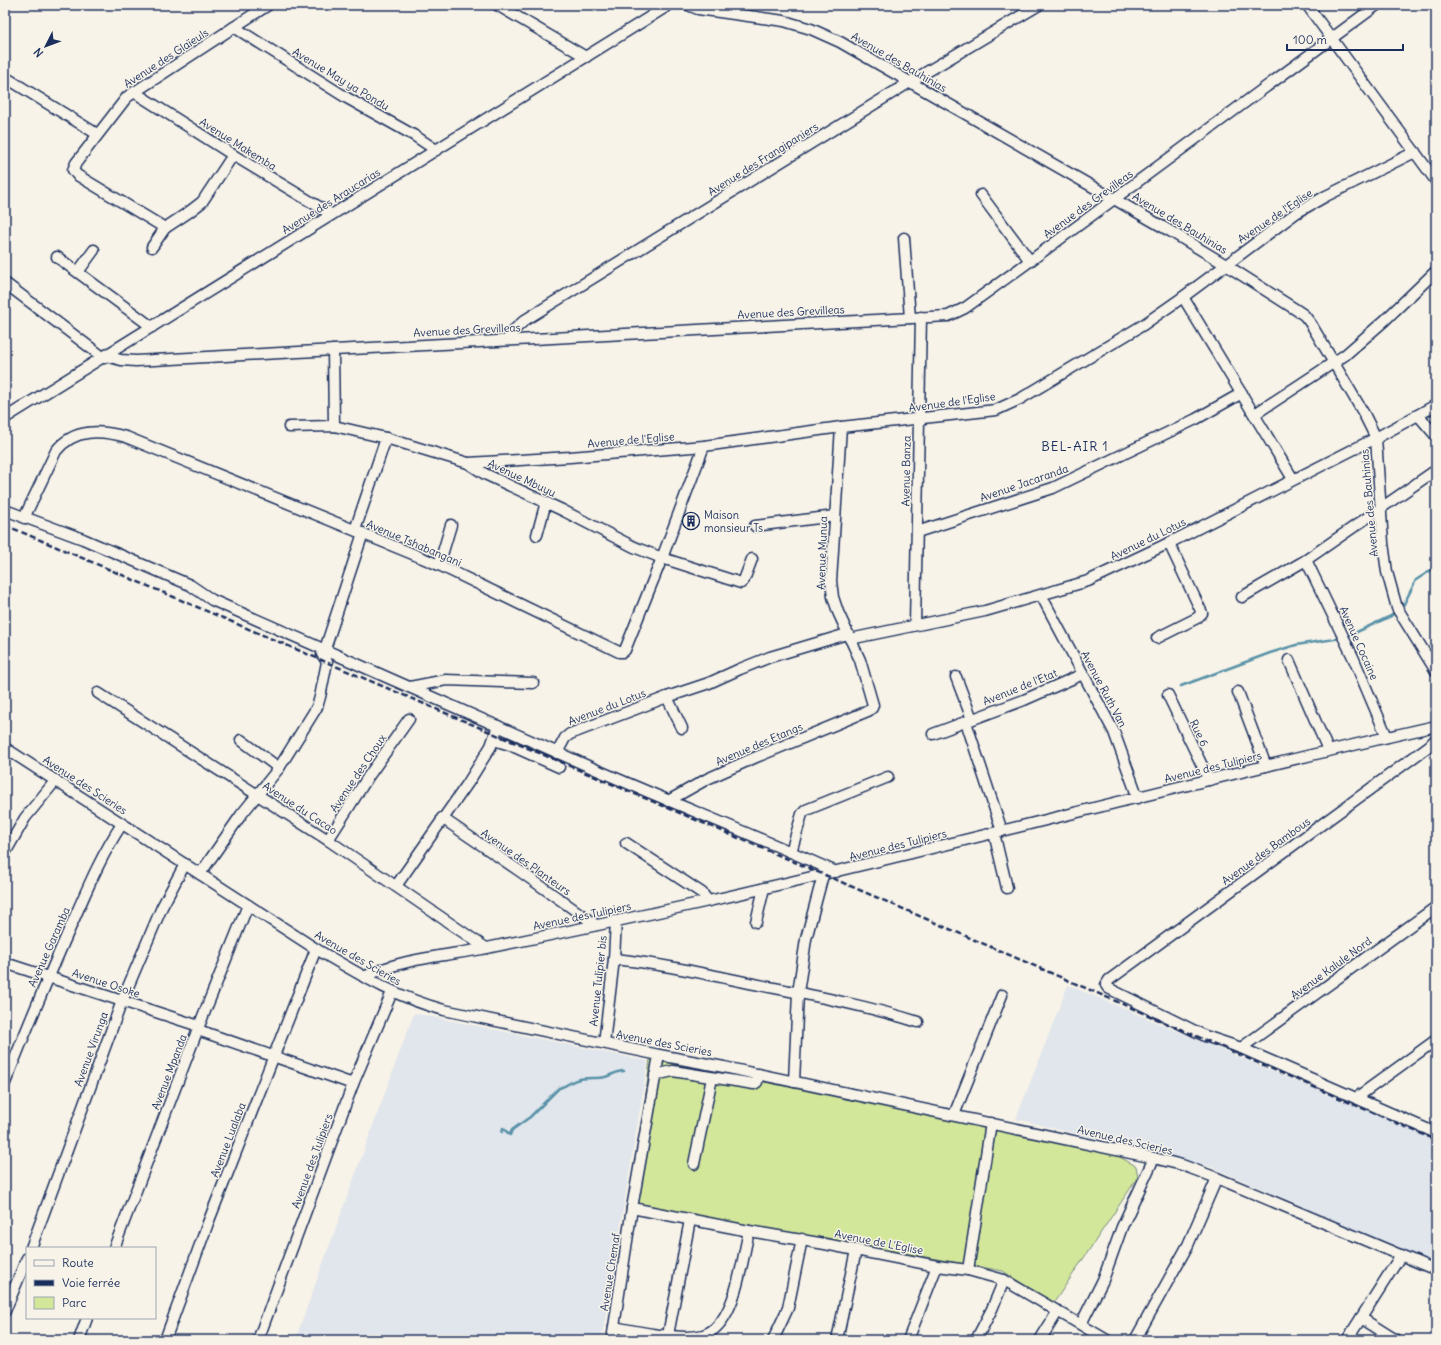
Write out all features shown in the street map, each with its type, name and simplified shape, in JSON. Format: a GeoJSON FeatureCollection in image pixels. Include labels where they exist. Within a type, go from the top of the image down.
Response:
{"type":"FeatureCollection","features":[{"type":"Feature","properties":{"kind":"street","name":"Avenue des Glaïeuls"},"geometry":{"type":"LineString","coordinates":[[165,228],[74,173],[74,165],[123,102],[134,92],[268,5]]}},
{"type":"Feature","properties":{"kind":"street"},"geometry":{"type":"LineString","coordinates":[[498,5],[586,57]]}},
{"type":"Feature","properties":{"kind":"street","name":"Avenue des Araucarias"},"geometry":{"type":"LineString","coordinates":[[5,418],[669,5]]}},
{"type":"Feature","properties":{"kind":"street","name":"Avenue des Bauhinias"},"geometry":{"type":"LineString","coordinates":[[688,5],[698,9],[784,21],[811,29],[857,50],[1226,265],[1304,316],[1311,324],[1364,414],[1376,438],[1380,509],[1387,572],[1394,600],[1436,671]]}},
{"type":"Feature","properties":{"kind":"street","name":"Avenue des Frangipaniers"},"geometry":{"type":"LineString","coordinates":[[507,340],[514,329],[526,320],[910,82],[1039,5]]}},
{"type":"Feature","properties":{"kind":"street"},"geometry":{"type":"LineString","coordinates":[[1307,5],[1436,181]]}},
{"type":"Feature","properties":{"kind":"street","name":"Avenue des Grevilleas"},"geometry":{"type":"LineString","coordinates":[[105,357],[136,361],[948,316],[960,311],[1030,261],[1377,5]]}},
{"type":"Feature","properties":{"kind":"street","name":"Avenue May ya Pondu"},"geometry":{"type":"LineString","coordinates":[[234,28],[436,150]]}},
{"type":"Feature","properties":{"kind":"street"},"geometry":{"type":"LineString","coordinates":[[5,77],[97,134]]}},
{"type":"Feature","properties":{"kind":"street","name":"Avenue Makemba"},"geometry":{"type":"LineString","coordinates":[[134,92],[232,155],[331,214]]}},
{"type":"Feature","properties":{"kind":"street","name":"Avenue de l'Eglise"},"geometry":{"type":"LineString","coordinates":[[468,463],[570,457],[704,446],[841,427],[987,412],[1003,407],[1143,325],[1281,224],[1310,205],[1415,152]]}},
{"type":"Feature","properties":{"kind":"street"},"geometry":{"type":"LineString","coordinates":[[152,247],[165,228],[202,202],[232,155]]}},
{"type":"Feature","properties":{"kind":"street"},"geometry":{"type":"LineString","coordinates":[[981,195],[1030,261]]}},
{"type":"Feature","properties":{"kind":"street","name":"Avenue Banza"},"geometry":{"type":"LineString","coordinates":[[904,238],[915,317],[919,419],[915,625]]}},
{"type":"Feature","properties":{"kind":"street"},"geometry":{"type":"LineString","coordinates":[[78,272],[94,250]]}},
{"type":"Feature","properties":{"kind":"street"},"geometry":{"type":"LineString","coordinates":[[57,256],[152,327]]}},
{"type":"Feature","properties":{"kind":"street"},"geometry":{"type":"LineString","coordinates":[[1255,414],[1334,363],[1384,321],[1436,271]]}},
{"type":"Feature","properties":{"kind":"street"},"geometry":{"type":"LineString","coordinates":[[5,283],[105,357]]}},
{"type":"Feature","properties":{"kind":"street"},"geometry":{"type":"LineString","coordinates":[[1183,297],[1293,479]]}},
{"type":"Feature","properties":{"kind":"street"},"geometry":{"type":"LineString","coordinates":[[333,350],[334,426]]}},
{"type":"Feature","properties":{"kind":"street","name":"Avenue Jacaranda"},"geometry":{"type":"LineString","coordinates":[[917,532],[1054,488],[1196,419],[1242,393]]}},
{"type":"Feature","properties":{"kind":"street","name":"Avenue du Lotus"},"geometry":{"type":"LineString","coordinates":[[556,752],[565,738],[570,734],[666,697],[709,683],[770,657],[848,636],[915,625],[985,611],[1088,581],[1169,543],[1376,438],[1436,405]]}},
{"type":"Feature","properties":{"kind":"street"},"geometry":{"type":"LineString","coordinates":[[1418,415],[1436,436]]}},
{"type":"Feature","properties":{"kind":"street","name":"Avenue Mbuyu"},"geometry":{"type":"LineString","coordinates":[[289,427],[334,426],[386,438],[468,463],[485,474],[546,502],[634,547],[662,558],[740,583],[744,580],[752,559]]}},
{"type":"Feature","properties":{"kind":"street","name":"Avenue Munua"},"geometry":{"type":"LineString","coordinates":[[841,427],[831,581],[835,602],[848,636],[860,660],[873,705],[868,711],[862,713]]}},
{"type":"Feature","properties":{"kind":"street","name":"Avenue Tshabangani"},"geometry":{"type":"LineString","coordinates":[[24,518],[56,451],[60,446],[78,435],[94,432],[111,433],[126,437],[439,565],[621,652],[625,650],[662,558],[704,446]]}},
{"type":"Feature","properties":{"kind":"street"},"geometry":{"type":"LineString","coordinates":[[200,874],[242,815],[279,768],[317,707],[327,662],[322,654],[386,438]]}},
{"type":"Feature","properties":{"kind":"street"},"geometry":{"type":"LineString","coordinates":[[1242,597],[1306,560],[1436,470]]}},
{"type":"Feature","properties":{"kind":"street"},"geometry":{"type":"LineString","coordinates":[[537,535],[546,502]]}},
{"type":"Feature","properties":{"kind":"street"},"geometry":{"type":"LineString","coordinates":[[5,510],[83,539],[190,584],[212,600],[668,801],[836,872]]}},
{"type":"Feature","properties":{"kind":"street"},"geometry":{"type":"LineString","coordinates":[[755,526],[835,516]]}},
{"type":"Feature","properties":{"kind":"street"},"geometry":{"type":"LineString","coordinates":[[439,565],[451,525]]}},
{"type":"Feature","properties":{"kind":"street"},"geometry":{"type":"LineString","coordinates":[[1157,638],[1197,618],[1202,613],[1169,543]]}},
{"type":"Feature","properties":{"kind":"street","name":"Avenue Cocaine"},"geometry":{"type":"LineString","coordinates":[[1306,560],[1344,637],[1387,737]]}},
{"type":"Feature","properties":{"kind":"street","name":"Avenue Ruth Van"},"geometry":{"type":"LineString","coordinates":[[1042,595],[1116,738],[1138,798]]}},
{"type":"Feature","properties":{"kind":"street"},"geometry":{"type":"LineString","coordinates":[[1289,660],[1328,750]]}},
{"type":"Feature","properties":{"kind":"street","name":"Avenue de l'Etat"},"geometry":{"type":"LineString","coordinates":[[933,734],[1024,700],[1083,674]]}},
{"type":"Feature","properties":{"kind":"street"},"geometry":{"type":"LineString","coordinates":[[956,677],[969,720],[998,832],[1007,888]]}},
{"type":"Feature","properties":{"kind":"street"},"geometry":{"type":"LineString","coordinates":[[410,687],[446,680],[533,683]]}},
{"type":"Feature","properties":{"kind":"street"},"geometry":{"type":"LineString","coordinates":[[1238,692],[1266,766]]}},
{"type":"Feature","properties":{"kind":"street","name":"Avenue du Cacao"},"geometry":{"type":"LineString","coordinates":[[98,693],[328,840],[486,948]]}},
{"type":"Feature","properties":{"kind":"street","name":"Rue 6"},"geometry":{"type":"LineString","coordinates":[[1168,696],[1209,780]]}},
{"type":"Feature","properties":{"kind":"street"},"geometry":{"type":"LineString","coordinates":[[666,697],[682,728]]}},
{"type":"Feature","properties":{"kind":"street","name":"Avenue des Etangs"},"geometry":{"type":"LineString","coordinates":[[668,801],[707,779],[862,713]]}},
{"type":"Feature","properties":{"kind":"street","name":"Avenue des Choux"},"geometry":{"type":"LineString","coordinates":[[328,840],[368,776],[409,719]]}},
{"type":"Feature","properties":{"kind":"street"},"geometry":{"type":"LineString","coordinates":[[396,886],[442,818],[468,783],[494,740],[498,726]]}},
{"type":"Feature","properties":{"kind":"street","name":"Avenue des Tulipiers"},"geometry":{"type":"LineString","coordinates":[[364,977],[372,973],[412,961],[486,948],[616,921],[836,872],[1328,750],[1436,726]]}},
{"type":"Feature","properties":{"kind":"street","name":"Avenue des Bambous"},"geometry":{"type":"LineString","coordinates":[[1241,1048],[1205,1036],[1108,988],[1106,985],[1109,980],[1429,746],[1436,739]]}},
{"type":"Feature","properties":{"kind":"street"},"geometry":{"type":"LineString","coordinates":[[241,740],[279,768]]}},
{"type":"Feature","properties":{"kind":"street"},"geometry":{"type":"LineString","coordinates":[[494,740],[510,745],[559,767]]}},
{"type":"Feature","properties":{"kind":"street","name":"Avenue des Scieries"},"geometry":{"type":"LineString","coordinates":[[5,748],[316,949],[392,992],[421,1004],[659,1055],[759,1074],[990,1122],[1182,1165],[1217,1178],[1436,1270]]}},
{"type":"Feature","properties":{"kind":"street"},"geometry":{"type":"LineString","coordinates":[[791,852],[800,820],[806,810],[888,777]]}},
{"type":"Feature","properties":{"kind":"street"},"geometry":{"type":"LineString","coordinates":[[5,853],[24,818],[56,780]]}},
{"type":"Feature","properties":{"kind":"street","name":"Avenue des Planteurs"},"geometry":{"type":"LineString","coordinates":[[442,818],[596,925]]}},
{"type":"Feature","properties":{"kind":"street","name":"Avenue Garamba"},"geometry":{"type":"LineString","coordinates":[[5,1083],[48,977],[99,864],[122,824]]}},
{"type":"Feature","properties":{"kind":"street"},"geometry":{"type":"LineString","coordinates":[[626,843],[702,893],[708,901]]}},
{"type":"Feature","properties":{"kind":"street","name":"Avenue Virunga"},"geometry":{"type":"LineString","coordinates":[[31,1247],[122,1001],[162,907],[186,864]]}},
{"type":"Feature","properties":{"kind":"street"},"geometry":{"type":"LineString","coordinates":[[794,1082],[798,993],[806,939],[823,875]]}},
{"type":"Feature","properties":{"kind":"street"},"geometry":{"type":"LineString","coordinates":[[756,922],[764,888]]}},
{"type":"Feature","properties":{"kind":"street","name":"Avenue Mpanda"},"geometry":{"type":"LineString","coordinates":[[114,1247],[198,1028],[248,905]]}},
{"type":"Feature","properties":{"kind":"street","name":"Avenue Kalule Nord"},"geometry":{"type":"LineString","coordinates":[[1241,1048],[1436,907]]}},
{"type":"Feature","properties":{"kind":"street","name":"Avenue Tulipier bis"},"geometry":{"type":"LineString","coordinates":[[604,1043],[614,958],[616,921]]}},
{"type":"Feature","properties":{"kind":"street","name":"Avenue Lualaba"},"geometry":{"type":"LineString","coordinates":[[165,1340],[208,1223],[316,949]]}},
{"type":"Feature","properties":{"kind":"street"},"geometry":{"type":"LineString","coordinates":[[614,958],[650,963],[798,993],[895,1014],[918,1022]]}},
{"type":"Feature","properties":{"kind":"street","name":"Avenue Osoke"},"geometry":{"type":"LineString","coordinates":[[5,963],[122,1001],[353,1084]]}},
{"type":"Feature","properties":{"kind":"street","name":"Avenue des Tulipiers"},"geometry":{"type":"LineString","coordinates":[[258,1340],[353,1084],[392,992]]}},
{"type":"Feature","properties":{"kind":"street"},"geometry":{"type":"LineString","coordinates":[[954,1115],[1002,995]]}},
{"type":"Feature","properties":{"kind":"street"},"geometry":{"type":"LineString","coordinates":[[1356,1098],[1436,1040]]}},
{"type":"Feature","properties":{"kind":"street"},"geometry":{"type":"LineString","coordinates":[[1241,1048],[1436,1133]]}},
{"type":"Feature","properties":{"kind":"street","name":"Avenue Chemaf"},"geometry":{"type":"LineString","coordinates":[[612,1340],[632,1208],[659,1055]]}},
{"type":"Feature","properties":{"kind":"street"},"geometry":{"type":"LineString","coordinates":[[655,1074],[673,1072],[754,1084],[757,1082],[759,1074]]}},
{"type":"Feature","properties":{"kind":"street"},"geometry":{"type":"LineString","coordinates":[[694,1164],[712,1078]]}},
{"type":"Feature","properties":{"kind":"street"},"geometry":{"type":"LineString","coordinates":[[968,1270],[990,1122]]}},
{"type":"Feature","properties":{"kind":"street"},"geometry":{"type":"LineString","coordinates":[[1081,1324],[1103,1280],[1122,1227],[1154,1158]]}},
{"type":"Feature","properties":{"kind":"street"},"geometry":{"type":"LineString","coordinates":[[1136,1340],[1146,1319],[1188,1246],[1217,1178]]}},
{"type":"Feature","properties":{"kind":"street","name":"Avenue de L'Eglise"},"geometry":{"type":"LineString","coordinates":[[632,1208],[749,1231],[802,1239],[937,1266],[968,1270],[1004,1280],[1107,1340]]}},
{"type":"Feature","properties":{"kind":"street"},"geometry":{"type":"LineString","coordinates":[[668,1336],[690,1220]]}},
{"type":"Feature","properties":{"kind":"street"},"geometry":{"type":"LineString","coordinates":[[614,1327],[668,1336],[702,1335],[715,1329],[725,1318],[731,1304],[749,1231]]}},
{"type":"Feature","properties":{"kind":"street"},"geometry":{"type":"LineString","coordinates":[[773,1340],[788,1308],[802,1239]]}},
{"type":"Feature","properties":{"kind":"street"},"geometry":{"type":"LineString","coordinates":[[837,1340],[856,1250]]}},
{"type":"Feature","properties":{"kind":"street"},"geometry":{"type":"LineString","coordinates":[[1347,1340],[1401,1255]]}},
{"type":"Feature","properties":{"kind":"street"},"geometry":{"type":"LineString","coordinates":[[5,1311],[26,1260]]}},
{"type":"Feature","properties":{"kind":"street"},"geometry":{"type":"LineString","coordinates":[[908,1340],[937,1266]]}},
{"type":"Feature","properties":{"kind":"street"},"geometry":{"type":"LineString","coordinates":[[976,1340],[992,1309],[1004,1280]]}},
{"type":"Feature","properties":{"kind":"street"},"geometry":{"type":"LineString","coordinates":[[1040,1340],[1058,1311]]}},
{"type":"Feature","properties":{"kind":"street"},"geometry":{"type":"LineString","coordinates":[[1361,1318],[1396,1340]]}},
{"type":"Feature","properties":{"kind":"street"},"geometry":{"type":"LineString","coordinates":[[79,1340],[87,1319]]}},
{"type":"Feature","properties":{"kind":"shaded area"},"geometry":{"type":"Polygon","coordinates":[[[1068,985],[1436,1140],[1436,1264],[1211,1167],[1016,1119],[1068,985]]]}},
{"type":"Feature","properties":{"kind":"shaded area"},"geometry":{"type":"Polygon","coordinates":[[[414,1013],[648,1061],[601,1340],[295,1340],[414,1013]]]}},
{"type":"Feature","properties":{"kind":"green space"},"geometry":{"type":"Polygon","coordinates":[[[650,1059],[1107,1150],[1136,1166],[1138,1177],[1053,1304],[1003,1271],[633,1204],[650,1059]]]}},
{"type":"Feature","properties":{"kind":"waterway"},"geometry":{"type":"LineString","coordinates":[[1400,608],[1404,604],[1416,580],[1436,567]]}},
{"type":"Feature","properties":{"kind":"waterway"},"geometry":{"type":"LineString","coordinates":[[1346,637],[1391,616],[1396,611]]}},
{"type":"Feature","properties":{"kind":"waterway"},"geometry":{"type":"LineString","coordinates":[[1181,686],[1296,645],[1341,638]]}},
{"type":"Feature","properties":{"kind":"waterway"},"geometry":{"type":"LineString","coordinates":[[502,1132],[503,1128],[510,1135],[512,1130],[530,1117],[559,1088],[579,1079],[605,1077],[624,1071]]}},
{"type":"Feature","properties":{"kind":"railway"},"geometry":{"type":"LineString","coordinates":[[5,525],[825,875],[1436,1140]]}},
{"type":"Feature","properties":{"kind":"place","name":"Maison monsieur Ts"},"geometry":{"type":"Point","coordinates":[691,521]}},
{"type":"Feature","properties":{"kind":"district","name":"BEL-AIR 1"},"geometry":{"type":"Point","coordinates":[1075,446]}}]}
